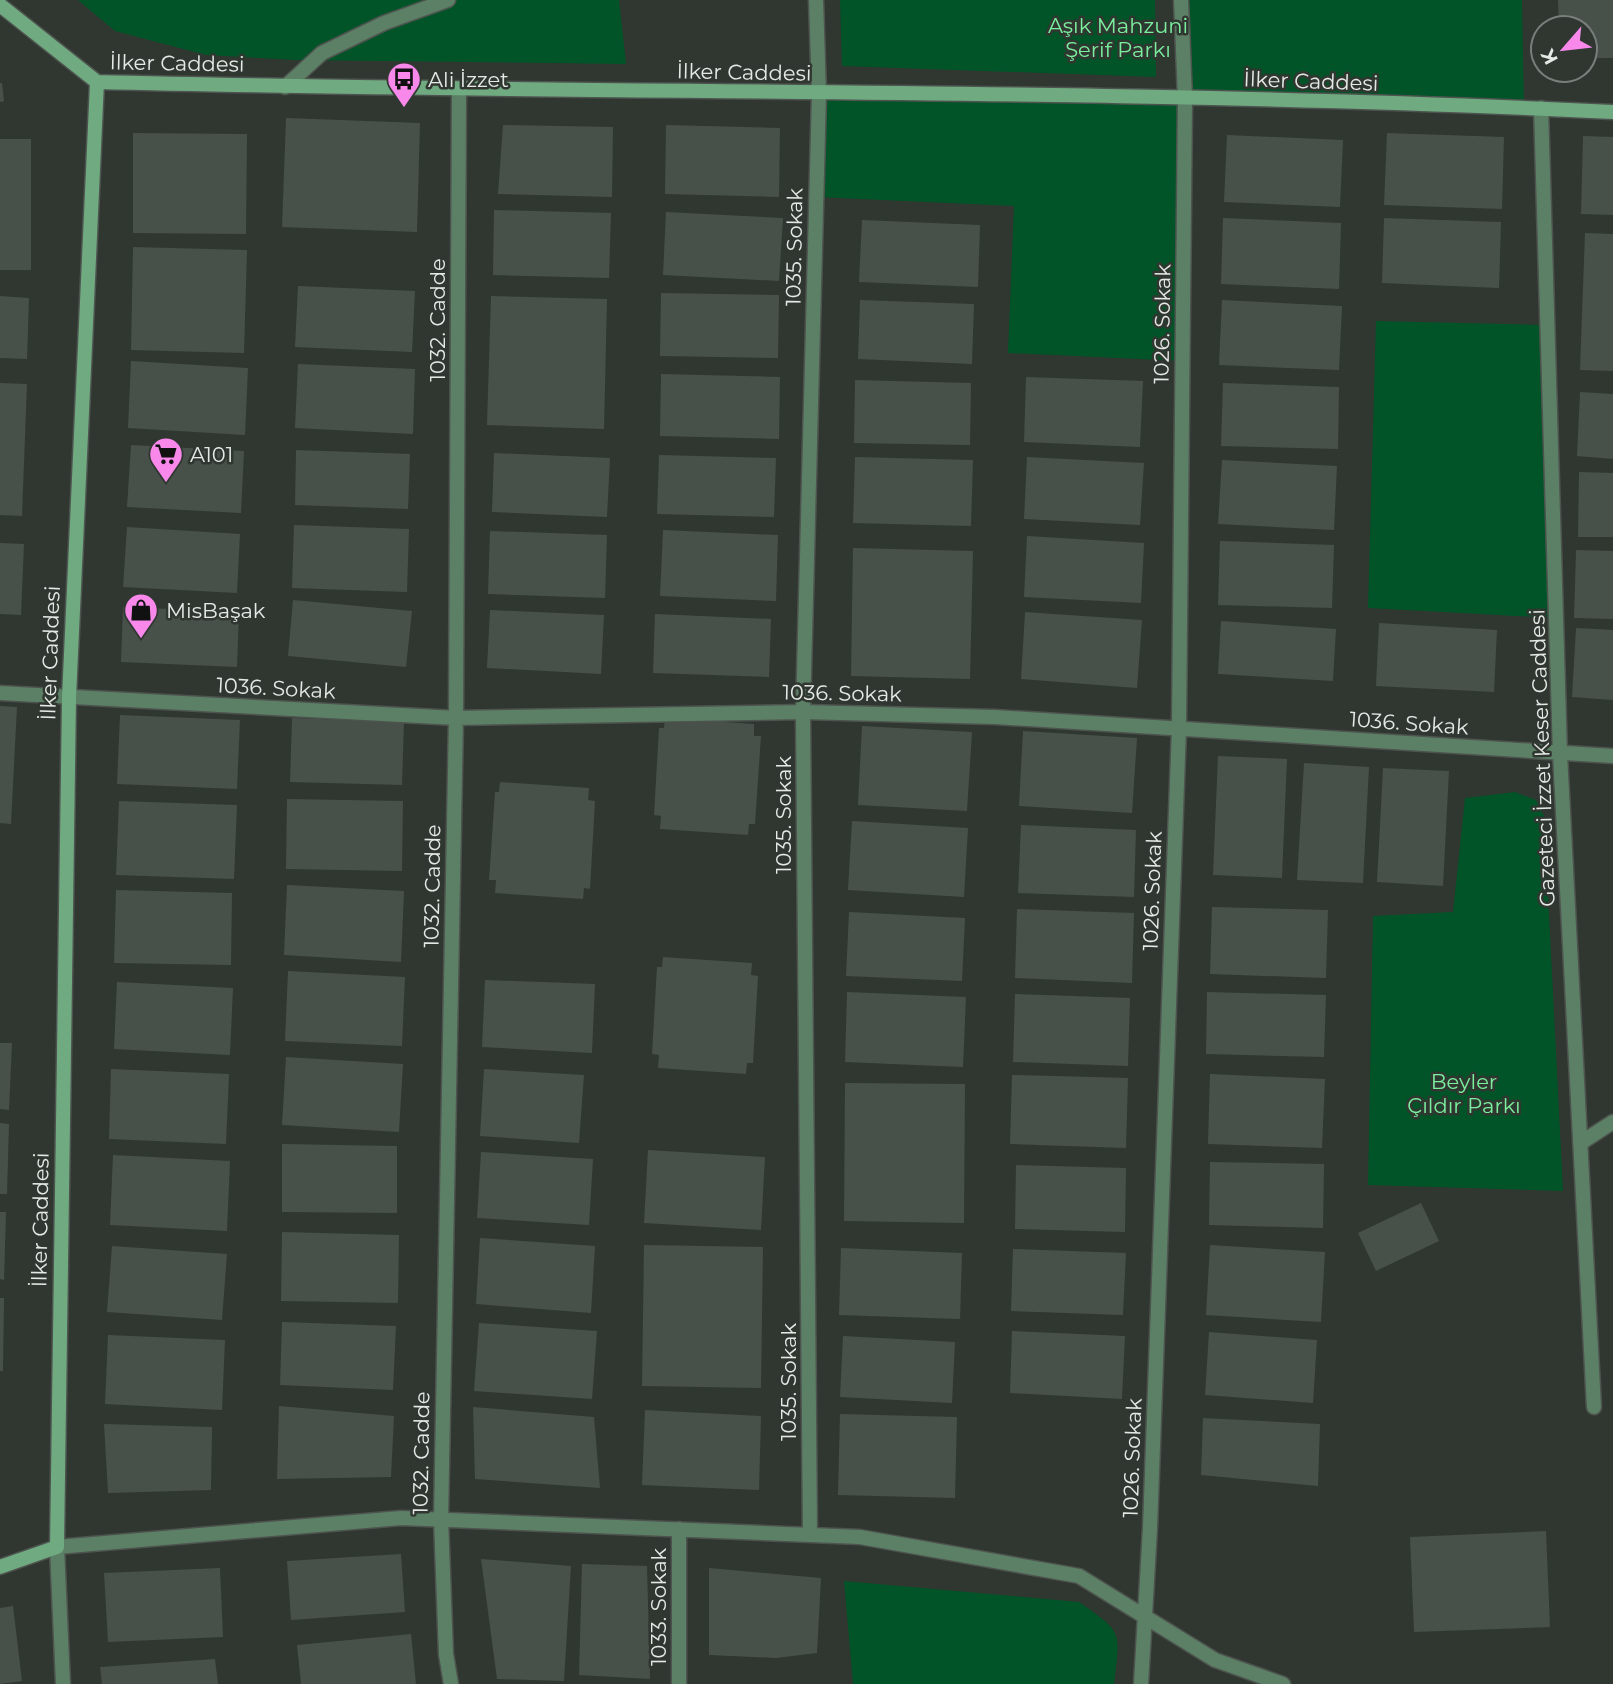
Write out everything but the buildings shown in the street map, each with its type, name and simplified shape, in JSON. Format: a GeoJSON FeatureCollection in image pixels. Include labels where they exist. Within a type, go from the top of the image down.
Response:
{"type":"FeatureCollection","features":[{"type":"Feature","properties":{"kind":"main road"},"geometry":{"type":"LineString","coordinates":[[0,5],[97,82]]}},
{"type":"Feature","properties":{"kind":"main road","name":"İlker Caddesi"},"geometry":{"type":"LineString","coordinates":[[57,1547],[69,698],[97,82],[1185,99],[1613,112]]}},
{"type":"Feature","properties":{"kind":"main road"},"geometry":{"type":"LineString","coordinates":[[0,1567],[57,1547]]}},
{"type":"Feature","properties":{"kind":"street"},"geometry":{"type":"LineString","coordinates":[[285,87],[321,53],[384,23],[448,0]]}},
{"type":"Feature","properties":{"kind":"street","name":"1035. Sokak"},"geometry":{"type":"LineString","coordinates":[[810,1535],[803,712],[819,94],[816,0]]}},
{"type":"Feature","properties":{"kind":"street","name":"1026. Sokak"},"geometry":{"type":"LineString","coordinates":[[1141,1684],[1147,1619],[1179,728],[1185,99],[1181,0]]}},
{"type":"Feature","properties":{"kind":"street","name":"1032. Cadde"},"geometry":{"type":"LineString","coordinates":[[451,1684],[446,1654],[441,1519],[456,718],[459,89]]}},
{"type":"Feature","properties":{"kind":"street","name":"Gazeteci İzzet Keser Caddesi"},"geometry":{"type":"LineString","coordinates":[[1541,108],[1560,754],[1594,1406]]}},
{"type":"Feature","properties":{"kind":"street","name":"1036. Sokak"},"geometry":{"type":"LineString","coordinates":[[0,693],[456,718],[803,712],[995,718],[1613,756]]}},
{"type":"Feature","properties":{"kind":"street"},"geometry":{"type":"LineString","coordinates":[[1582,1142],[1613,1122]]}},
{"type":"Feature","properties":{"kind":"street"},"geometry":{"type":"LineString","coordinates":[[62,1684],[57,1547],[401,1518],[860,1537],[1079,1576],[1215,1660],[1283,1684]]}},
{"type":"Feature","properties":{"kind":"street","name":"1033. Sokak"},"geometry":{"type":"LineString","coordinates":[[679,1529],[679,1684]]}},
{"type":"Feature","properties":{"kind":"green space"},"geometry":{"type":"Polygon","coordinates":[[[78,0],[619,0],[626,64],[296,60],[206,55],[115,31],[78,0]]]}},
{"type":"Feature","properties":{"kind":"green space","name":"Aşık Mahzuni Şerif Parkı"},"geometry":{"type":"Polygon","coordinates":[[[840,0],[1155,0],[1156,77],[842,66],[840,0]]]}},
{"type":"Feature","properties":{"kind":"green space"},"geometry":{"type":"Polygon","coordinates":[[[1181,0],[1522,0],[1524,108],[1186,99],[1182,361],[1008,353],[1014,206],[817,197],[819,94],[1185,99],[1181,0]]]}},
{"type":"Feature","properties":{"kind":"green space"},"geometry":{"type":"Polygon","coordinates":[[[1376,321],[1547,325],[1556,618],[1368,608],[1376,321]]]}},
{"type":"Feature","properties":{"kind":"green space","name":"Beyler Çıldır Parkı"},"geometry":{"type":"Polygon","coordinates":[[[1515,792],[1536,800],[1544,816],[1563,1191],[1368,1185],[1373,916],[1453,912],[1465,798],[1515,792]]]}},
{"type":"Feature","properties":{"kind":"green space"},"geometry":{"type":"Polygon","coordinates":[[[844,1581],[1079,1602],[1104,1620],[1116,1635],[1114,1684],[853,1684],[844,1581]]]}},
{"type":"Feature","properties":{"kind":"place","name":"Ali İzzet"},"geometry":{"type":"Point","coordinates":[404,109]}},
{"type":"Feature","properties":{"kind":"place","name":"A101"},"geometry":{"type":"Point","coordinates":[166,484]}},
{"type":"Feature","properties":{"kind":"place","name":"MisBaşak"},"geometry":{"type":"Point","coordinates":[141,640]}}]}
